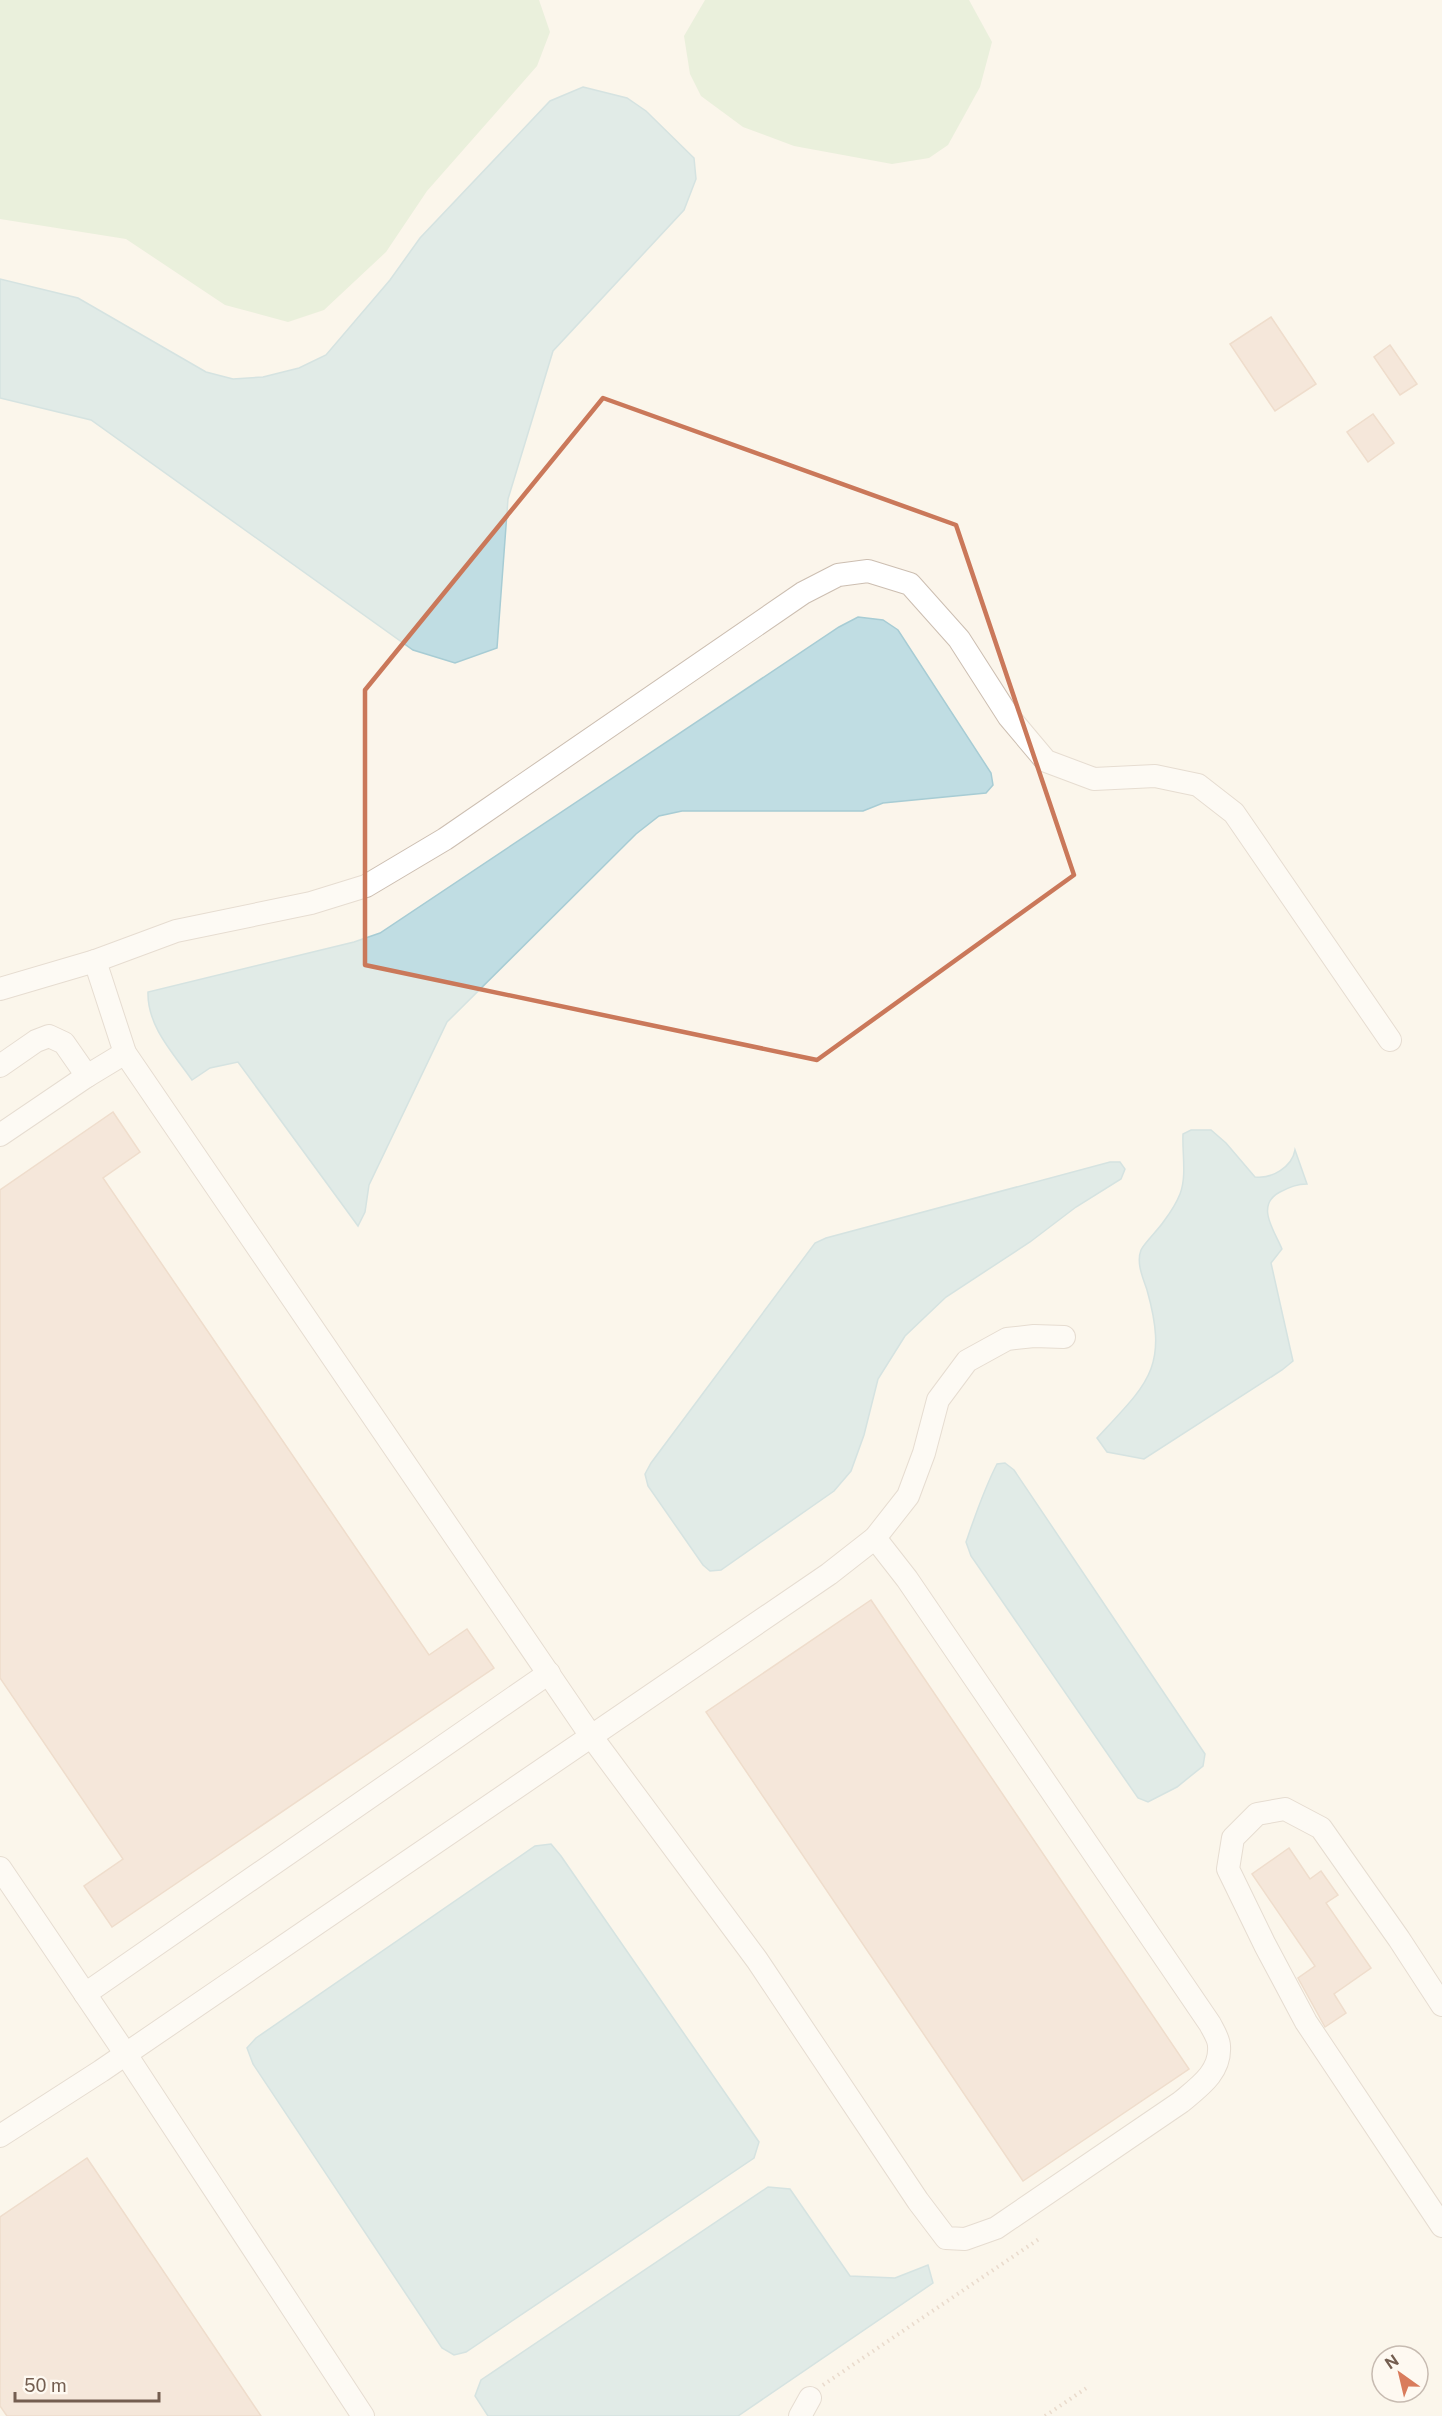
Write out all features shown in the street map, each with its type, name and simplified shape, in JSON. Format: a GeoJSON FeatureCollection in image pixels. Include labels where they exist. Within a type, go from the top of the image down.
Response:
{"type":"FeatureCollection","features":[{"type":"Feature","properties":{"kind":"street"},"geometry":{"type":"LineString","coordinates":[[0,990],[94,961],[176,931],[311,903],[366,886],[445,839],[803,593],[838,575],[868,571],[910,584],[959,639],[1009,717],[1046,761],[1094,779],[1155,776],[1198,785],[1234,813],[1390,1040]]}},
{"type":"Feature","properties":{"kind":"street"},"geometry":{"type":"LineString","coordinates":[[94,961],[125,1053],[591,1736],[757,1960],[918,2201],[946,2238],[965,2240],[996,2228],[1181,2102],[1205,2082],[1216,2066],[1219,2045],[1210,2024],[931,1615],[875,1538]]}},
{"type":"Feature","properties":{"kind":"street"},"geometry":{"type":"LineString","coordinates":[[0,1066],[36,1041],[49,1035],[64,1043],[87,1076]]}},
{"type":"Feature","properties":{"kind":"street"},"geometry":{"type":"LineString","coordinates":[[0,1135],[125,1053]]}},
{"type":"Feature","properties":{"kind":"street"},"geometry":{"type":"LineString","coordinates":[[0,2136],[829,1574],[875,1538],[908,1496],[924,1453],[938,1400],[967,1361],[1007,1339],[1034,1336],[1064,1338]]}},
{"type":"Feature","properties":{"kind":"street"},"geometry":{"type":"LineString","coordinates":[[85,1994],[549,1673]]}},
{"type":"Feature","properties":{"kind":"street"},"geometry":{"type":"LineString","coordinates":[[1442,2005],[1321,1828],[1285,1809],[1257,1814],[1233,1838],[1228,1869],[1306,2022],[1442,2226]]}},
{"type":"Feature","properties":{"kind":"street"},"geometry":{"type":"LineString","coordinates":[[0,1868],[125,2053],[363,2416]]}},
{"type":"Feature","properties":{"kind":"path"},"geometry":{"type":"LineString","coordinates":[[805,2407],[822,2385],[1039,2239]]}},
{"type":"Feature","properties":{"kind":"path"},"geometry":{"type":"LineString","coordinates":[[1046,2416],[1088,2387]]}},
{"type":"Feature","properties":{"kind":"highlighted area"},"geometry":{"type":"Polygon","coordinates":[[[603,398],[956,525],[1074,875],[817,1060],[365,965],[365,690],[603,398]]]}},
{"type":"Feature","properties":{"kind":"green space"},"geometry":{"type":"Polygon","coordinates":[[[0,0],[539,0],[550,32],[537,66],[427,191],[386,252],[324,310],[288,322],[225,305],[126,239],[0,219],[0,0]]]}},
{"type":"Feature","properties":{"kind":"green space"},"geometry":{"type":"Polygon","coordinates":[[[705,0],[969,0],[992,42],[980,87],[948,145],[929,158],[892,164],[794,146],[743,127],[701,96],[690,74],[684,36],[705,0]]]}},
{"type":"Feature","properties":{"kind":"water"},"geometry":{"type":"Polygon","coordinates":[[[583,87],[627,98],[646,111],[694,158],[696,179],[684,210],[553,351],[508,499],[497,648],[455,663],[413,650],[91,420],[0,398],[0,279],[78,298],[206,372],[233,379],[263,377],[299,368],[326,355],[390,280],[420,238],[550,101],[583,87]]]}},
{"type":"Feature","properties":{"kind":"water"},"geometry":{"type":"Polygon","coordinates":[[[858,617],[883,620],[898,630],[991,773],[993,785],[986,793],[883,803],[863,811],[682,811],[659,816],[636,834],[447,1022],[369,1185],[365,1212],[358,1226],[238,1062],[210,1068],[192,1080],[162,1039],[152,1016],[148,992],[354,942],[380,933],[839,627],[858,617]]]}},
{"type":"Feature","properties":{"kind":"water"},"geometry":{"type":"Polygon","coordinates":[[[1191,1130],[1211,1130],[1226,1143],[1255,1177],[1268,1176],[1286,1167],[1295,1150],[1307,1184],[1280,1192],[1273,1197],[1268,1211],[1271,1226],[1282,1249],[1271,1263],[1293,1361],[1144,1459],[1107,1452],[1097,1438],[1141,1388],[1154,1357],[1156,1338],[1153,1316],[1139,1260],[1141,1250],[1171,1212],[1180,1194],[1184,1172],[1183,1134],[1191,1130]]]}},
{"type":"Feature","properties":{"kind":"water"},"geometry":{"type":"Polygon","coordinates":[[[1110,1162],[1120,1162],[1125,1169],[1121,1179],[1076,1207],[1030,1242],[946,1297],[905,1336],[878,1379],[864,1435],[851,1471],[834,1491],[721,1570],[710,1571],[703,1565],[648,1486],[645,1474],[815,1243],[826,1238],[1110,1162]]]}},
{"type":"Feature","properties":{"kind":"water"},"geometry":{"type":"Polygon","coordinates":[[[1005,1463],[1014,1470],[1205,1754],[1203,1766],[1177,1787],[1148,1802],[1138,1798],[971,1556],[966,1542],[976,1512],[997,1464],[1005,1463]]]}},
{"type":"Feature","properties":{"kind":"water"},"geometry":{"type":"Polygon","coordinates":[[[551,1844],[759,2142],[754,2158],[466,2352],[454,2355],[442,2348],[253,2064],[247,2048],[256,2038],[535,1846],[551,1844]]]}},
{"type":"Feature","properties":{"kind":"water"},"geometry":{"type":"Polygon","coordinates":[[[768,2187],[790,2189],[850,2276],[895,2278],[928,2265],[933,2283],[738,2416],[488,2416],[475,2396],[481,2380],[768,2187]]]}},
{"type":"Feature","properties":{"kind":"building"},"geometry":{"type":"Polygon","coordinates":[[[1271,317],[1316,384],[1275,411],[1230,344],[1271,317]]]}},
{"type":"Feature","properties":{"kind":"building"},"geometry":{"type":"Polygon","coordinates":[[[1390,345],[1417,384],[1400,395],[1374,357],[1390,345]]]}},
{"type":"Feature","properties":{"kind":"building"},"geometry":{"type":"Polygon","coordinates":[[[1373,414],[1394,443],[1368,462],[1347,432],[1373,414]]]}},
{"type":"Feature","properties":{"kind":"building"},"geometry":{"type":"Polygon","coordinates":[[[113,1112],[140,1152],[103,1178],[429,1655],[467,1629],[494,1668],[112,1927],[84,1886],[123,1859],[0,1678],[0,1190],[113,1112]]]}},
{"type":"Feature","properties":{"kind":"building"},"geometry":{"type":"Polygon","coordinates":[[[871,1600],[1189,2069],[1023,2181],[706,1712],[871,1600]]]}},
{"type":"Feature","properties":{"kind":"building"},"geometry":{"type":"Polygon","coordinates":[[[1289,1848],[1310,1879],[1321,1871],[1338,1895],[1326,1903],[1371,1968],[1334,1994],[1346,2013],[1325,2027],[1298,1978],[1315,1966],[1252,1874],[1289,1848]]]}},
{"type":"Feature","properties":{"kind":"building"},"geometry":{"type":"Polygon","coordinates":[[[87,2158],[261,2416],[7,2416],[0,2406],[0,2217],[87,2158]]]}}]}
